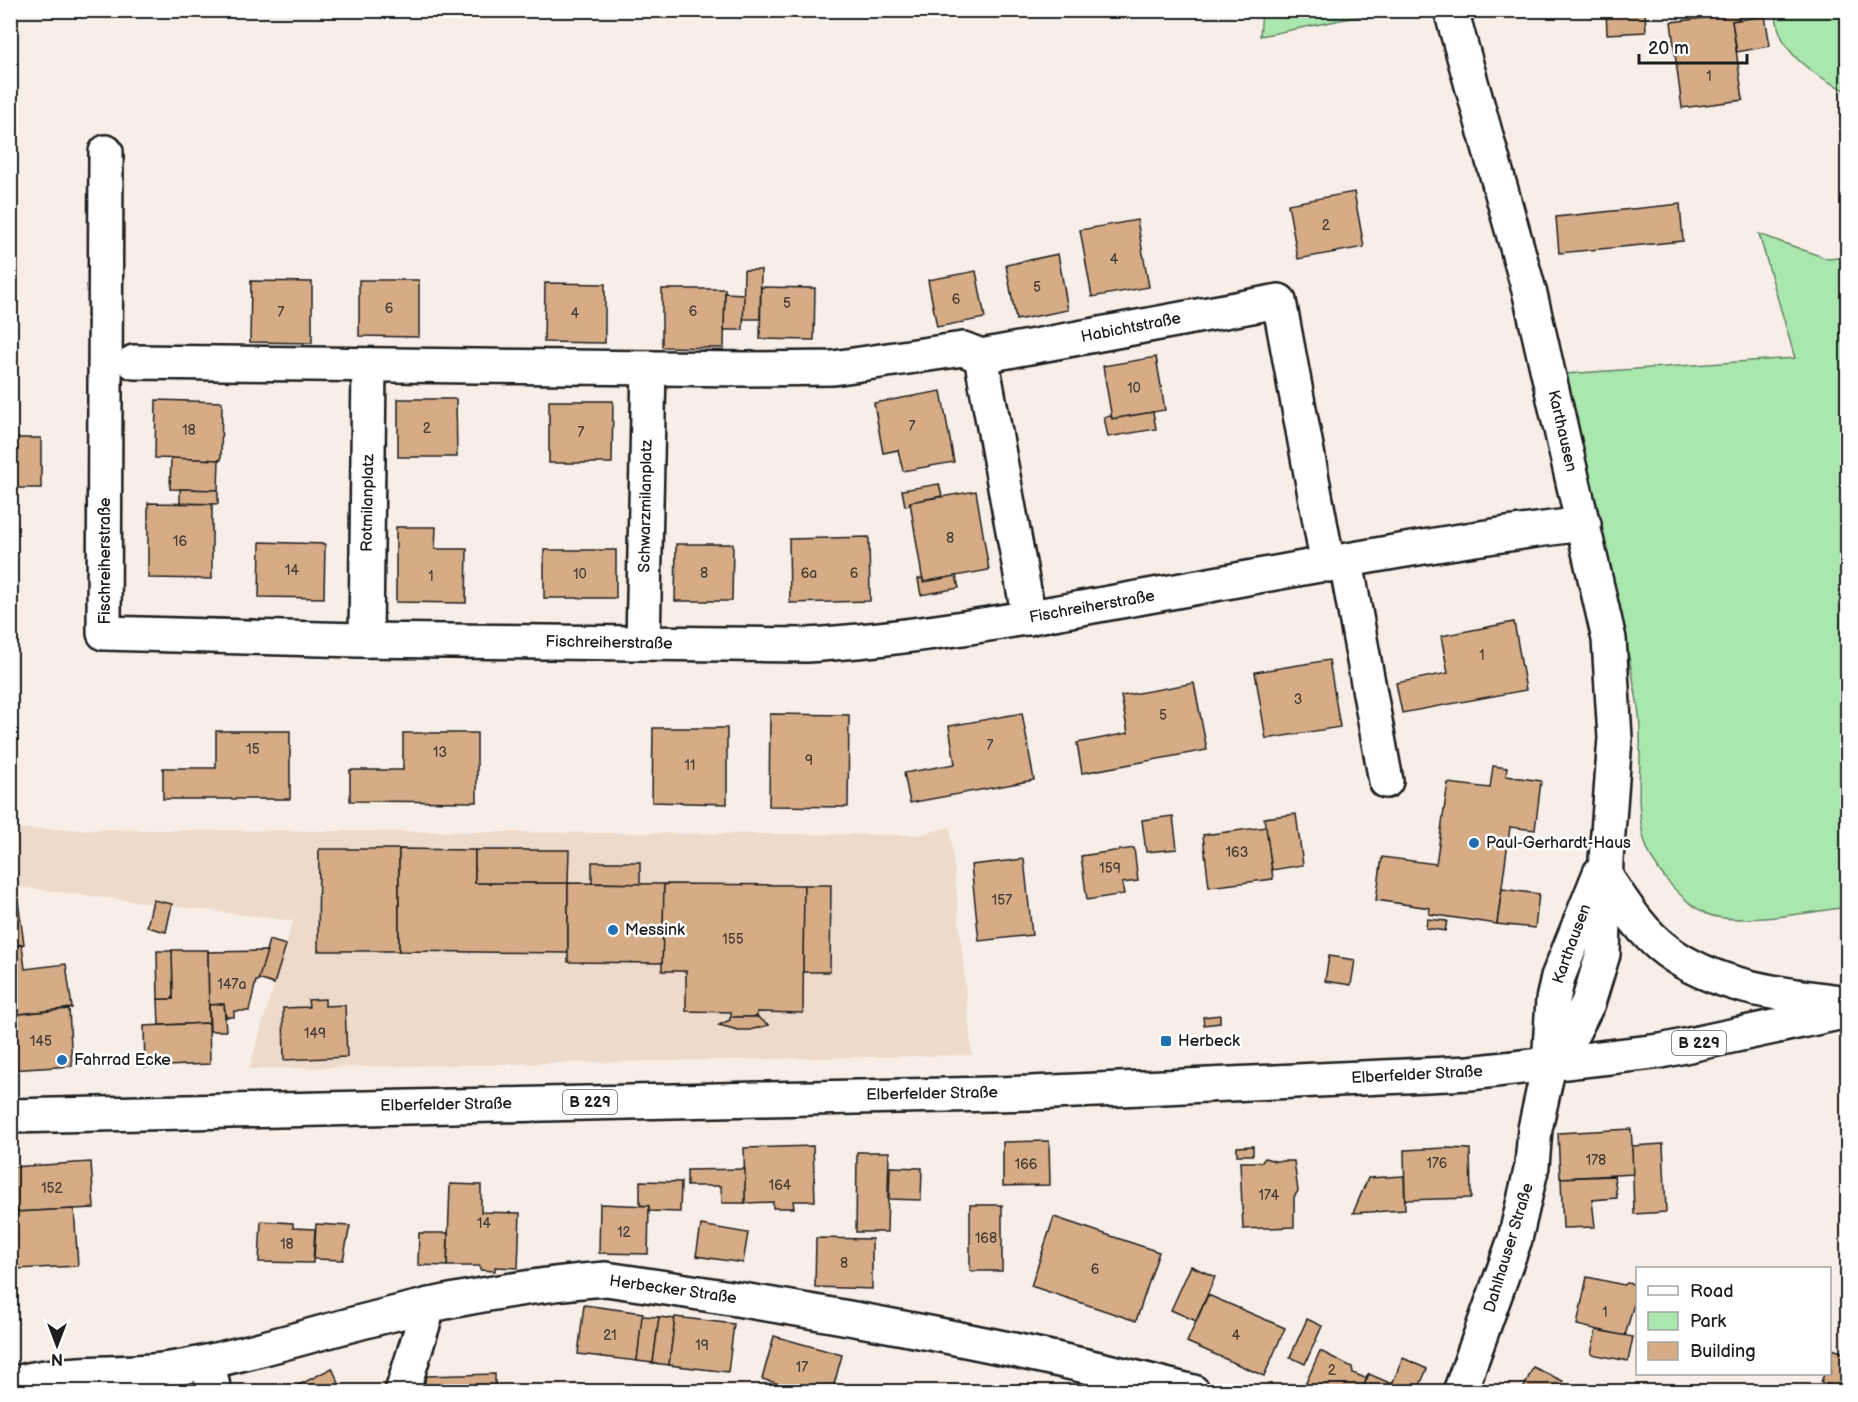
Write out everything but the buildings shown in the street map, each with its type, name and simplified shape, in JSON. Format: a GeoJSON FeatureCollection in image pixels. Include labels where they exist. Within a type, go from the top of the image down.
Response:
{"type":"FeatureCollection","features":[{"type":"Feature","properties":{"kind":"street","name":"Karthausen"},"geometry":{"type":"LineString","coordinates":[[1451,10],[1530,294],[1609,639],[1614,690],[1614,745],[1606,868],[1564,957],[1558,977],[1553,1000],[1549,1065]]}},
{"type":"Feature","properties":{"kind":"street","name":"Fischreiherstraße"},"geometry":{"type":"LineString","coordinates":[[106,152],[104,633],[366,640],[807,645],[877,640],[1029,618],[1497,534],[1584,524]]}},
{"type":"Feature","properties":{"kind":"street","name":"Habichtstraße"},"geometry":{"type":"LineString","coordinates":[[981,356],[1279,301],[1337,563]]}},
{"type":"Feature","properties":{"kind":"street"},"geometry":{"type":"LineString","coordinates":[[134,362],[833,368],[963,349],[981,356],[1029,618]]}},
{"type":"Feature","properties":{"kind":"street","name":"Rotmilanplatz"},"geometry":{"type":"LineString","coordinates":[[366,640],[369,365]]}},
{"type":"Feature","properties":{"kind":"street","name":"Schwarzmilanplatz"},"geometry":{"type":"LineString","coordinates":[[643,643],[649,368]]}},
{"type":"Feature","properties":{"kind":"street"},"geometry":{"type":"LineString","coordinates":[[1337,563],[1386,781]]}},
{"type":"Feature","properties":{"kind":"street"},"geometry":{"type":"LineString","coordinates":[[1606,868],[1636,920],[1667,951],[1686,963],[1733,983],[1848,1003]]}},
{"type":"Feature","properties":{"kind":"street","name":"Elberfelder Straße"},"geometry":{"type":"LineString","coordinates":[[10,1116],[1137,1089],[1470,1073],[1661,1051],[1848,1011]]}},
{"type":"Feature","properties":{"kind":"street","name":"Dahlhauser Straße"},"geometry":{"type":"LineString","coordinates":[[1460,1392],[1515,1239],[1530,1176],[1535,1129],[1549,1065]]}},
{"type":"Feature","properties":{"kind":"street","name":"Herbecker Straße"},"geometry":{"type":"LineString","coordinates":[[10,1385],[26,1380],[76,1383],[179,1368],[211,1377],[429,1305],[554,1283],[606,1279],[945,1335],[1112,1370],[1193,1392]]}},
{"type":"Feature","properties":{"kind":"street"},"geometry":{"type":"LineString","coordinates":[[402,1392],[429,1305]]}},
{"type":"Feature","properties":{"kind":"shaded area"},"geometry":{"type":"Polygon","coordinates":[[[950,827],[972,1055],[249,1069],[293,921],[11,886],[11,829],[918,835],[950,827]]]}},
{"type":"Feature","properties":{"kind":"green space"},"geometry":{"type":"Polygon","coordinates":[[[1262,10],[1386,11],[1260,36],[1262,10]]]}},
{"type":"Feature","properties":{"kind":"green space"},"geometry":{"type":"Polygon","coordinates":[[[1776,11],[1847,11],[1847,91],[1822,78],[1799,61],[1782,39],[1776,11]]]}},
{"type":"Feature","properties":{"kind":"green space"},"geometry":{"type":"Polygon","coordinates":[[[1759,234],[1828,259],[1847,257],[1847,907],[1776,917],[1737,919],[1720,918],[1707,914],[1687,901],[1660,872],[1644,839],[1639,806],[1640,723],[1638,707],[1613,581],[1565,374],[1795,358],[1759,234]]]}},
{"type":"Feature","properties":{"kind":"place","name":"Paul-Gerhardt-Haus"},"geometry":{"type":"Point","coordinates":[1474,843]}},
{"type":"Feature","properties":{"kind":"place","name":"Messink"},"geometry":{"type":"Point","coordinates":[613,930]}},
{"type":"Feature","properties":{"kind":"place","name":"Herbeck"},"geometry":{"type":"Point","coordinates":[1166,1041]}},
{"type":"Feature","properties":{"kind":"place","name":"Fahrrad Ecke"},"geometry":{"type":"Point","coordinates":[62,1060]}}]}
